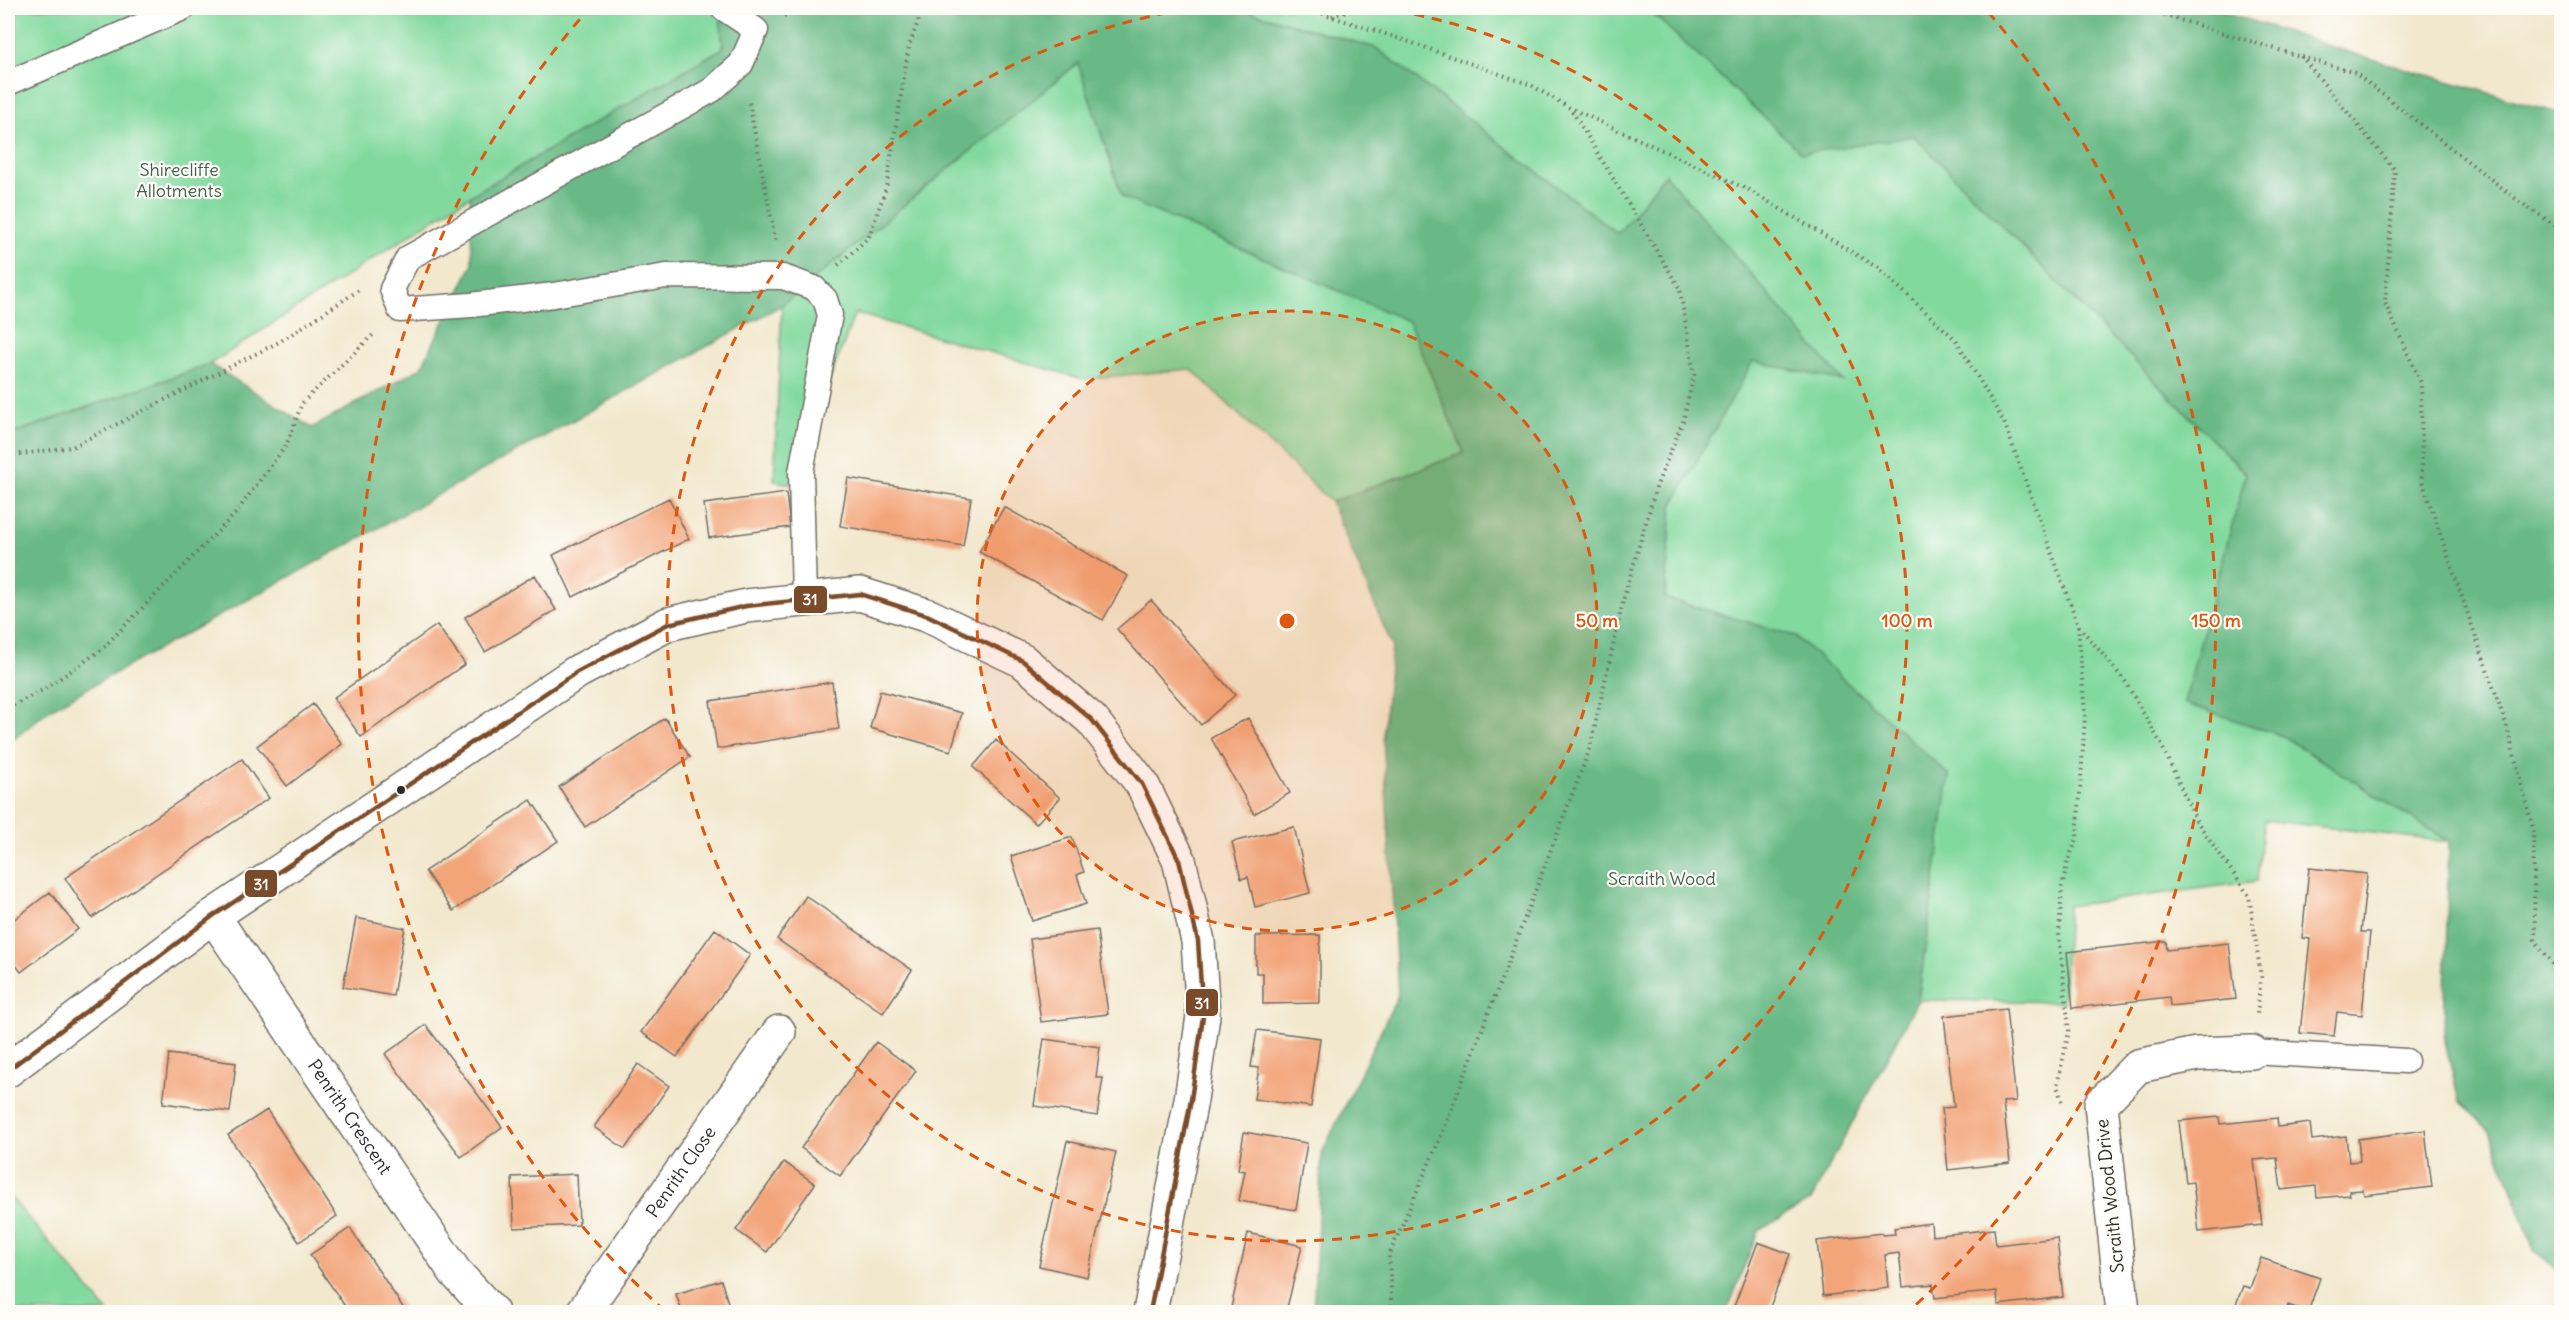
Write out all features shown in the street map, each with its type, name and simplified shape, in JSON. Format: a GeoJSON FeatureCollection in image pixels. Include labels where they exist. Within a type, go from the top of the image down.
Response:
{"type":"FeatureCollection","features":[{"type":"Feature","properties":{"kind":"street"},"geometry":{"type":"LineString","coordinates":[[8,1070],[213,916],[577,672],[668,624],[746,606],[860,594],[928,616],[1023,661],[1092,720],[1142,784],[1179,860],[1198,941],[1203,1016],[1191,1100],[1150,1312]]}},
{"type":"Feature","properties":{"kind":"street","name":"Penrith Crescent"},"geometry":{"type":"LineString","coordinates":[[213,916],[454,1272],[492,1312]]}},
{"type":"Feature","properties":{"kind":"street","name":"Penrith Close"},"geometry":{"type":"LineString","coordinates":[[583,1312],[779,1032]]}},
{"type":"Feature","properties":{"kind":"street","name":"Scraith Wood Drive"},"geometry":{"type":"LineString","coordinates":[[2123,1312],[2101,1104],[2138,1066],[2197,1054],[2252,1052]]}},
{"type":"Feature","properties":{"kind":"lane"},"geometry":{"type":"LineString","coordinates":[[8,83],[183,8]]}},
{"type":"Feature","properties":{"kind":"lane"},"geometry":{"type":"LineString","coordinates":[[723,8],[756,30],[741,64],[712,90],[408,258],[392,290],[400,310],[554,296],[666,276],[783,277],[814,288],[825,299],[830,315],[801,472],[804,599]]}},
{"type":"Feature","properties":{"kind":"lane"},"geometry":{"type":"LineString","coordinates":[[2252,1052],[2406,1061]]}},
{"type":"Feature","properties":{"kind":"path"},"geometry":{"type":"LineString","coordinates":[[814,288],[869,237],[886,188],[909,46],[923,8]]}},
{"type":"Feature","properties":{"kind":"path"},"geometry":{"type":"LineString","coordinates":[[1305,8],[1531,85],[1570,108],[1749,190],[1878,268],[1956,340],[2004,422],[2078,625],[2085,717],[2077,839],[2068,860],[2059,933],[2069,1031],[2057,1086],[2065,1107],[2101,1104]]}},
{"type":"Feature","properties":{"kind":"path"},"geometry":{"type":"LineString","coordinates":[[1331,16],[1360,8]]}},
{"type":"Feature","properties":{"kind":"path"},"geometry":{"type":"LineString","coordinates":[[2141,8],[2355,73],[2520,202],[2562,231]]}},
{"type":"Feature","properties":{"kind":"path"},"geometry":{"type":"LineString","coordinates":[[2301,56],[2395,170],[2385,303],[2421,383],[2422,481],[2507,727],[2533,828],[2535,940],[2562,976]]}},
{"type":"Feature","properties":{"kind":"path"},"geometry":{"type":"LineString","coordinates":[[741,64],[783,277]]}},
{"type":"Feature","properties":{"kind":"path"},"geometry":{"type":"LineString","coordinates":[[1392,1312],[1389,1255],[1444,1129],[1590,748],[1624,597],[1657,485],[1683,421],[1694,375],[1680,289],[1570,108]]}},
{"type":"Feature","properties":{"kind":"path"},"geometry":{"type":"LineString","coordinates":[[8,456],[72,447],[281,340],[408,258]]}},
{"type":"Feature","properties":{"kind":"path"},"geometry":{"type":"LineString","coordinates":[[8,708],[43,690],[101,650],[110,641],[234,514],[287,444],[302,403],[400,310]]}},
{"type":"Feature","properties":{"kind":"path"},"geometry":{"type":"LineString","coordinates":[[2078,625],[2125,681],[2161,744],[2196,820],[2249,896],[2261,977],[2252,1052]]}},
{"type":"Feature","properties":{"kind":"green space","name":"Shirecliffe Allotments"},"geometry":{"type":"Polygon","coordinates":[[[8,8],[720,8],[723,48],[470,196],[210,364],[8,435],[8,8]]]}},
{"type":"Feature","properties":{"kind":"green space","name":"Scraith Wood"},"geometry":{"type":"Polygon","coordinates":[[[720,8],[1236,8],[1376,48],[1618,234],[1665,174],[1843,381],[1753,361],[1672,506],[1665,598],[1795,636],[1949,775],[1918,1000],[1811,1200],[1758,1231],[1727,1312],[1313,1312],[1322,1153],[1398,995],[1383,736],[1392,646],[1331,502],[1464,453],[1408,321],[1122,197],[1078,63],[782,305],[50,709],[8,744],[8,435],[210,364],[312,428],[421,368],[472,265],[470,196],[723,48],[720,8]]]}},
{"type":"Feature","properties":{"kind":"green space"},"geometry":{"type":"Polygon","coordinates":[[[1236,8],[1647,8],[1802,153],[1914,136],[2246,474],[2184,703],[2283,736],[2449,842],[2264,820],[2257,881],[2068,906],[2063,1002],[1918,1000],[1949,775],[1795,636],[1665,598],[1672,506],[1753,360],[1842,381],[1665,174],[1618,234],[1376,48],[1236,8]]]}},
{"type":"Feature","properties":{"kind":"green space"},"geometry":{"type":"Polygon","coordinates":[[[1647,8],[2213,8],[2342,50],[2561,114],[2561,1273],[2534,1250],[2490,1131],[2459,1101],[2444,1037],[2449,842],[2283,736],[2184,703],[2246,474],[1914,136],[1802,153],[1647,8]]]}},
{"type":"Feature","properties":{"kind":"green space"},"geometry":{"type":"Polygon","coordinates":[[[1078,63],[1122,197],[1408,321],[1464,453],[1331,502],[1191,369],[1082,379],[855,313],[791,484],[774,481],[782,305],[1078,63]]]}},
{"type":"Feature","properties":{"kind":"green space"},"geometry":{"type":"Polygon","coordinates":[[[8,1194],[108,1312],[8,1312],[8,1194]]]}},
{"type":"Feature","properties":{"kind":"building"},"geometry":{"type":"Polygon","coordinates":[[[848,478],[971,498],[963,546],[840,526],[848,478]]]}},
{"type":"Feature","properties":{"kind":"building"},"geometry":{"type":"Polygon","coordinates":[[[786,493],[790,527],[709,538],[704,504],[786,493]]]}},
{"type":"Feature","properties":{"kind":"building"},"geometry":{"type":"Polygon","coordinates":[[[669,498],[689,539],[573,597],[553,555],[669,498]]]}},
{"type":"Feature","properties":{"kind":"building"},"geometry":{"type":"Polygon","coordinates":[[[1004,507],[1128,576],[1103,620],[979,552],[1004,507]]]}},
{"type":"Feature","properties":{"kind":"building"},"geometry":{"type":"Polygon","coordinates":[[[535,575],[556,610],[485,652],[465,617],[535,575]]]}},
{"type":"Feature","properties":{"kind":"building"},"geometry":{"type":"Polygon","coordinates":[[[1151,600],[1235,695],[1201,725],[1117,629],[1151,600]]]}},
{"type":"Feature","properties":{"kind":"building"},"geometry":{"type":"Polygon","coordinates":[[[437,625],[465,664],[361,737],[333,698],[437,625]]]}},
{"type":"Feature","properties":{"kind":"building"},"geometry":{"type":"Polygon","coordinates":[[[832,682],[839,729],[717,749],[710,701],[832,682]]]}},
{"type":"Feature","properties":{"kind":"building"},"geometry":{"type":"Polygon","coordinates":[[[880,691],[962,713],[951,751],[870,728],[880,691]]]}},
{"type":"Feature","properties":{"kind":"building"},"geometry":{"type":"Polygon","coordinates":[[[313,704],[342,744],[287,786],[257,746],[313,704]]]}},
{"type":"Feature","properties":{"kind":"building"},"geometry":{"type":"Polygon","coordinates":[[[665,718],[690,757],[585,827],[559,787],[665,718]]]}},
{"type":"Feature","properties":{"kind":"building"},"geometry":{"type":"Polygon","coordinates":[[[1248,718],[1290,793],[1254,814],[1211,738],[1248,718]]]}},
{"type":"Feature","properties":{"kind":"building"},"geometry":{"type":"Polygon","coordinates":[[[996,740],[1060,798],[1036,824],[973,767],[996,740]]]}},
{"type":"Feature","properties":{"kind":"building"},"geometry":{"type":"Polygon","coordinates":[[[242,759],[269,798],[92,918],[65,878],[242,759]]]}},
{"type":"Feature","properties":{"kind":"building"},"geometry":{"type":"Polygon","coordinates":[[[531,800],[558,841],[453,911],[425,871],[531,800]]]}},
{"type":"Feature","properties":{"kind":"building"},"geometry":{"type":"Polygon","coordinates":[[[1294,827],[1310,893],[1255,907],[1248,877],[1241,879],[1232,842],[1294,827]]]}},
{"type":"Feature","properties":{"kind":"building"},"geometry":{"type":"Polygon","coordinates":[[[1072,837],[1084,872],[1077,875],[1086,904],[1032,921],[1011,856],[1072,837]]]}},
{"type":"Feature","properties":{"kind":"building"},"geometry":{"type":"Polygon","coordinates":[[[2309,868],[2367,874],[2361,932],[2370,932],[2362,1015],[2337,1012],[2334,1036],[2300,1033],[2310,939],[2302,938],[2309,868]]]}},
{"type":"Feature","properties":{"kind":"building"},"geometry":{"type":"Polygon","coordinates":[[[50,892],[78,929],[21,972],[8,954],[8,924],[50,892]]]}},
{"type":"Feature","properties":{"kind":"building"},"geometry":{"type":"Polygon","coordinates":[[[806,896],[912,970],[883,1013],[777,939],[806,896]]]}},
{"type":"Feature","properties":{"kind":"building"},"geometry":{"type":"Polygon","coordinates":[[[356,918],[405,928],[393,996],[343,987],[356,918]]]}},
{"type":"Feature","properties":{"kind":"building"},"geometry":{"type":"Polygon","coordinates":[[[715,929],[750,955],[677,1057],[641,1032],[715,929]]]}},
{"type":"Feature","properties":{"kind":"building"},"geometry":{"type":"Polygon","coordinates":[[[1097,930],[1108,1014],[1041,1022],[1030,939],[1097,930]]]}},
{"type":"Feature","properties":{"kind":"building"},"geometry":{"type":"Polygon","coordinates":[[[1320,935],[1320,1003],[1263,1004],[1263,973],[1256,973],[1256,936],[1320,935]]]}},
{"type":"Feature","properties":{"kind":"building"},"geometry":{"type":"Polygon","coordinates":[[[2166,941],[2167,950],[2229,943],[2236,999],[2170,1006],[2169,997],[2073,1008],[2067,952],[2166,941]]]}},
{"type":"Feature","properties":{"kind":"building"},"geometry":{"type":"Polygon","coordinates":[[[2006,1009],[2016,1101],[2003,1102],[2010,1163],[1948,1170],[1942,1108],[1954,1107],[1944,1016],[2006,1009]]]}},
{"type":"Feature","properties":{"kind":"building"},"geometry":{"type":"Polygon","coordinates":[[[426,1025],[502,1127],[461,1157],[385,1054],[426,1025]]]}},
{"type":"Feature","properties":{"kind":"building"},"geometry":{"type":"Polygon","coordinates":[[[1257,1030],[1320,1038],[1311,1107],[1254,1099],[1259,1068],[1251,1067],[1257,1030]]]}},
{"type":"Feature","properties":{"kind":"building"},"geometry":{"type":"Polygon","coordinates":[[[1044,1039],[1100,1047],[1096,1078],[1103,1078],[1097,1116],[1034,1106],[1044,1039]]]}},
{"type":"Feature","properties":{"kind":"building"},"geometry":{"type":"Polygon","coordinates":[[[876,1042],[916,1071],[840,1176],[801,1148],[876,1042]]]}},
{"type":"Feature","properties":{"kind":"building"},"geometry":{"type":"Polygon","coordinates":[[[169,1054],[236,1063],[230,1112],[163,1103],[169,1054]]]}},
{"type":"Feature","properties":{"kind":"building"},"geometry":{"type":"Polygon","coordinates":[[[638,1064],[669,1086],[625,1149],[594,1127],[638,1064]]]}},
{"type":"Feature","properties":{"kind":"building"},"geometry":{"type":"Polygon","coordinates":[[[267,1110],[337,1216],[299,1242],[228,1135],[267,1110]]]}},
{"type":"Feature","properties":{"kind":"building"},"geometry":{"type":"Polygon","coordinates":[[[2219,1117],[2220,1124],[2277,1118],[2278,1127],[2310,1123],[2312,1140],[2346,1136],[2349,1162],[2360,1161],[2358,1139],[2425,1130],[2432,1187],[2364,1195],[2363,1190],[2349,1191],[2350,1195],[2317,1198],[2316,1186],[2281,1190],[2277,1158],[2254,1160],[2262,1225],[2199,1232],[2193,1182],[2186,1183],[2179,1121],[2219,1117]]]}},
{"type":"Feature","properties":{"kind":"building"},"geometry":{"type":"Polygon","coordinates":[[[1244,1132],[1307,1143],[1296,1210],[1239,1201],[1245,1171],[1238,1170],[1244,1132]]]}},
{"type":"Feature","properties":{"kind":"building"},"geometry":{"type":"Polygon","coordinates":[[[1067,1141],[1116,1152],[1087,1277],[1039,1266],[1067,1141]]]}},
{"type":"Feature","properties":{"kind":"building"},"geometry":{"type":"Polygon","coordinates":[[[784,1162],[815,1184],[767,1252],[736,1230],[784,1162]]]}},
{"type":"Feature","properties":{"kind":"building"},"geometry":{"type":"Polygon","coordinates":[[[577,1174],[579,1225],[514,1228],[512,1177],[577,1174]]]}},
{"type":"Feature","properties":{"kind":"building"},"geometry":{"type":"Polygon","coordinates":[[[1931,1223],[1932,1236],[1994,1229],[1996,1245],[2057,1238],[2063,1297],[1998,1305],[1997,1291],[1935,1298],[1933,1284],[1903,1287],[1899,1253],[1885,1255],[1888,1288],[1823,1296],[1817,1241],[1882,1233],[1883,1235],[1895,1234],[1894,1228],[1931,1223]]]}},
{"type":"Feature","properties":{"kind":"building"},"geometry":{"type":"Polygon","coordinates":[[[350,1228],[406,1312],[349,1312],[310,1255],[350,1228]]]}},
{"type":"Feature","properties":{"kind":"building"},"geometry":{"type":"Polygon","coordinates":[[[1248,1233],[1302,1246],[1286,1312],[1230,1312],[1248,1233]]]}},
{"type":"Feature","properties":{"kind":"building"},"geometry":{"type":"Polygon","coordinates":[[[1758,1242],[1790,1254],[1768,1312],[1732,1312],[1758,1242]]]}},
{"type":"Feature","properties":{"kind":"building"},"geometry":{"type":"Polygon","coordinates":[[[2261,1258],[2320,1278],[2308,1312],[2288,1305],[2286,1312],[2233,1312],[2243,1286],[2250,1288],[2261,1258]]]}},
{"type":"Feature","properties":{"kind":"building"},"geometry":{"type":"Polygon","coordinates":[[[721,1280],[731,1312],[682,1312],[676,1294],[721,1280]]]}},
{"type":"Feature","properties":{"kind":"transit line","name":"31"},"geometry":{"type":"LineString","coordinates":[[8,1070],[213,916],[577,672],[668,624],[746,606],[860,594],[929,616],[1023,661],[1092,720],[1142,784],[1179,860],[1198,941],[1203,1016],[1191,1100],[1150,1312]]}}]}
